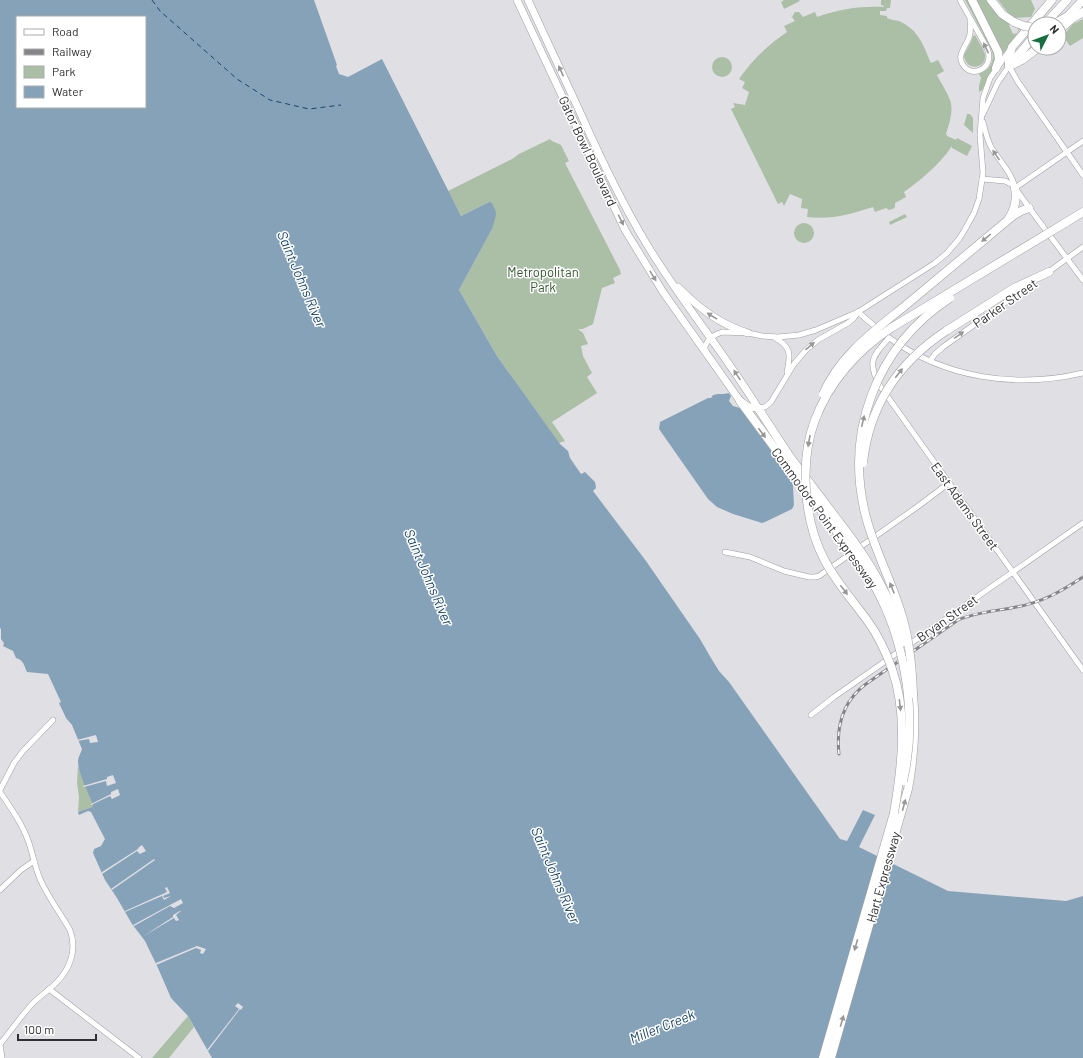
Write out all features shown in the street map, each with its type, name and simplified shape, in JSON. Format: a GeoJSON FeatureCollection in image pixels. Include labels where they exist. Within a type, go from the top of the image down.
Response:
{"type":"FeatureCollection","features":[{"type":"Feature","properties":{"kind":"highway"},"geometry":{"type":"LineString","coordinates":[[972,0],[998,52],[999,60],[996,68]]}},
{"type":"Feature","properties":{"kind":"highway"},"geometry":{"type":"LineString","coordinates":[[991,0],[1006,18],[1027,27]]}},
{"type":"Feature","properties":{"kind":"highway"},"geometry":{"type":"LineString","coordinates":[[1009,66],[1012,47],[1052,0]]}},
{"type":"Feature","properties":{"kind":"highway"},"geometry":{"type":"LineString","coordinates":[[1052,16],[1067,0]]}},
{"type":"Feature","properties":{"kind":"highway"},"geometry":{"type":"LineString","coordinates":[[1067,17],[1083,0]]}},
{"type":"Feature","properties":{"kind":"highway"},"geometry":{"type":"LineString","coordinates":[[1067,23],[1075,16],[1083,12]]}},
{"type":"Feature","properties":{"kind":"highway"},"geometry":{"type":"LineString","coordinates":[[1009,66],[1027,45]]}},
{"type":"Feature","properties":{"kind":"highway"},"geometry":{"type":"LineString","coordinates":[[1009,66],[1019,62],[1027,56]]}},
{"type":"Feature","properties":{"kind":"highway"},"geometry":{"type":"LineString","coordinates":[[1005,222],[1015,206],[1015,188]]}},
{"type":"Feature","properties":{"kind":"highway"},"geometry":{"type":"LineString","coordinates":[[894,813],[900,772],[901,715],[899,693],[893,670],[880,640],[869,622],[831,571],[821,552],[814,532],[808,505],[806,481],[808,447],[820,402],[826,388],[843,360],[862,342],[1005,222],[1018,213],[1029,208]]}},
{"type":"Feature","properties":{"kind":"highway"},"geometry":{"type":"LineString","coordinates":[[913,694],[910,648],[906,629],[873,541],[861,495],[859,446],[862,427],[869,403],[878,379],[887,363],[897,348],[919,323],[942,304],[1066,226],[1083,212]]}},
{"type":"Feature","properties":{"kind":"highway"},"geometry":{"type":"LineString","coordinates":[[814,421],[823,402],[840,376],[855,357],[872,342],[891,328],[1066,226],[1083,218]]}},
{"type":"Feature","properties":{"kind":"highway"},"geometry":{"type":"LineString","coordinates":[[865,515],[862,489],[863,461],[868,435],[876,413],[886,393],[904,367],[925,346],[946,331],[1014,288],[1049,272]]}},
{"type":"Feature","properties":{"kind":"highway","name":"Commodore Point Expressway"},"geometry":{"type":"LineString","coordinates":[[740,401],[837,526],[868,561],[877,576],[900,628],[906,651],[913,694]]}},
{"type":"Feature","properties":{"kind":"highway","name":"Commodore Point Expressway"},"geometry":{"type":"LineString","coordinates":[[758,408],[877,589],[892,626],[902,662],[908,707],[908,741],[904,776],[894,813]]}},
{"type":"Feature","properties":{"kind":"highway","name":"Hart Expressway"},"geometry":{"type":"LineString","coordinates":[[831,1058],[908,789],[914,742],[915,713],[913,694]]}},
{"type":"Feature","properties":{"kind":"highway","name":"Hart Expressway"},"geometry":{"type":"LineString","coordinates":[[823,1058],[894,813]]}},
{"type":"Feature","properties":{"kind":"main road","name":"Gator Bowl Boulevard"},"geometry":{"type":"LineString","coordinates":[[517,0],[615,208],[639,254],[667,298]]}},
{"type":"Feature","properties":{"kind":"main road","name":"Gator Bowl Boulevard"},"geometry":{"type":"LineString","coordinates":[[528,0],[608,174],[663,270]]}},
{"type":"Feature","properties":{"kind":"main road","name":"Commodore Point Expressway"},"geometry":{"type":"LineString","coordinates":[[663,270],[736,373],[758,408]]}},
{"type":"Feature","properties":{"kind":"main road"},"geometry":{"type":"LineString","coordinates":[[663,270],[687,296],[703,310],[724,323],[748,333]]}},
{"type":"Feature","properties":{"kind":"main road","name":"Commodore Point Expressway"},"geometry":{"type":"LineString","coordinates":[[667,298],[740,401]]}},
{"type":"Feature","properties":{"kind":"main road"},"geometry":{"type":"LineString","coordinates":[[740,401],[748,407],[758,408]]}},
{"type":"Feature","properties":{"kind":"street"},"geometry":{"type":"LineString","coordinates":[[960,0],[989,55],[986,66],[976,71],[966,68],[961,62],[962,50],[970,34],[970,19]]}},
{"type":"Feature","properties":{"kind":"street"},"geometry":{"type":"LineString","coordinates":[[705,353],[706,344],[711,338],[722,332],[788,336],[808,333],[858,312],[935,264],[953,247],[964,231],[974,212],[982,179],[983,170],[980,135],[983,95],[996,68],[1012,47]]}},
{"type":"Feature","properties":{"kind":"street"},"geometry":{"type":"LineString","coordinates":[[1015,188],[1011,177],[989,142],[982,116],[998,82],[1009,66],[1018,82],[1083,175]]}},
{"type":"Feature","properties":{"kind":"street"},"geometry":{"type":"LineString","coordinates":[[1015,188],[1083,141]]}},
{"type":"Feature","properties":{"kind":"street"},"geometry":{"type":"LineString","coordinates":[[982,179],[1005,181],[1010,183],[1068,258],[1083,280]]}},
{"type":"Feature","properties":{"kind":"street","name":"Parker Street"},"geometry":{"type":"LineString","coordinates":[[930,362],[935,354],[943,347],[1083,247]]}},
{"type":"Feature","properties":{"kind":"street"},"geometry":{"type":"LineString","coordinates":[[858,312],[889,338],[907,350],[930,362],[962,373],[995,379],[1024,381],[1083,373]]}},
{"type":"Feature","properties":{"kind":"street"},"geometry":{"type":"LineString","coordinates":[[758,408],[771,402],[796,360],[809,346],[848,323],[858,312]]}},
{"type":"Feature","properties":{"kind":"street"},"geometry":{"type":"LineString","coordinates":[[772,336],[784,344],[789,351],[790,360],[786,377]]}},
{"type":"Feature","properties":{"kind":"street","name":"East Adams Street"},"geometry":{"type":"LineString","coordinates":[[889,338],[875,355],[872,362],[874,373],[884,392],[1083,670]]}},
{"type":"Feature","properties":{"kind":"street"},"geometry":{"type":"LineString","coordinates":[[725,552],[750,557],[784,571],[809,577],[819,576],[949,483]]}},
{"type":"Feature","properties":{"kind":"street","name":"Bryan Street"},"geometry":{"type":"LineString","coordinates":[[812,715],[839,693],[1083,523]]}},
{"type":"Feature","properties":{"kind":"street"},"geometry":{"type":"LineString","coordinates":[[2,1058],[0,1044],[35,1002],[62,976],[71,961],[74,948],[70,930],[40,879],[29,842],[22,826],[0,791],[14,763],[23,751],[53,720]]}},
{"type":"Feature","properties":{"kind":"street"},"geometry":{"type":"LineString","coordinates":[[0,890],[21,870],[34,862]]}},
{"type":"Feature","properties":{"kind":"street"},"geometry":{"type":"LineString","coordinates":[[49,989],[139,1058]]}},
{"type":"Feature","properties":{"kind":"green space"},"geometry":{"type":"Polygon","coordinates":[[[784,0],[800,1],[784,9],[781,2],[784,0]]]}},
{"type":"Feature","properties":{"kind":"green space"},"geometry":{"type":"Polygon","coordinates":[[[881,0],[891,0],[890,8],[887,8],[886,11],[880,11],[880,15],[887,16],[887,18],[899,21],[906,25],[916,33],[920,39],[931,63],[938,60],[944,71],[937,75],[951,104],[951,117],[946,134],[947,136],[956,140],[957,138],[972,146],[967,156],[952,148],[952,146],[930,171],[904,192],[906,197],[895,203],[895,207],[893,209],[889,210],[886,208],[875,212],[873,207],[841,216],[824,218],[807,217],[808,209],[801,208],[802,199],[790,194],[784,206],[782,202],[778,204],[731,109],[735,107],[733,103],[745,105],[749,92],[742,88],[745,82],[739,79],[749,65],[761,53],[787,32],[784,26],[795,21],[792,17],[795,12],[799,12],[803,17],[815,12],[817,17],[850,9],[884,7],[881,5],[881,0]]]}},
{"type":"Feature","properties":{"kind":"green space"},"geometry":{"type":"Polygon","coordinates":[[[965,0],[970,0],[995,51],[996,63],[982,90],[979,92],[981,78],[979,74],[986,71],[992,62],[993,55],[965,0]]]}},
{"type":"Feature","properties":{"kind":"green space"},"geometry":{"type":"Polygon","coordinates":[[[976,0],[989,0],[1010,24],[1009,25],[1013,34],[1017,33],[1019,28],[1020,29],[1004,53],[1003,53],[976,0]]]}},
{"type":"Feature","properties":{"kind":"green space"},"geometry":{"type":"Polygon","coordinates":[[[998,0],[1031,0],[1035,9],[1032,16],[1012,18],[998,0]]]}},
{"type":"Feature","properties":{"kind":"green space"},"geometry":{"type":"Polygon","coordinates":[[[1083,19],[1083,38],[1070,46],[1067,42],[1067,31],[1073,24],[1083,19]]]}},
{"type":"Feature","properties":{"kind":"green space"},"geometry":{"type":"Polygon","coordinates":[[[975,35],[985,55],[983,63],[976,67],[968,64],[964,55],[973,36],[975,35]]]}},
{"type":"Feature","properties":{"kind":"green space"},"geometry":{"type":"Polygon","coordinates":[[[722,57],[729,60],[732,67],[729,74],[722,77],[715,74],[712,67],[715,60],[722,57]]]}},
{"type":"Feature","properties":{"kind":"green space"},"geometry":{"type":"Polygon","coordinates":[[[967,114],[970,114],[973,118],[973,133],[964,125],[967,114]]]}},
{"type":"Feature","properties":{"kind":"green space","name":"Metropolitan Park"},"geometry":{"type":"Polygon","coordinates":[[[550,139],[561,145],[569,161],[565,163],[621,274],[613,278],[615,283],[602,288],[593,324],[583,329],[578,329],[583,333],[588,344],[581,346],[583,356],[592,373],[587,377],[597,393],[552,422],[565,441],[559,443],[497,356],[459,290],[492,229],[489,202],[461,216],[448,191],[550,139]]]}},
{"type":"Feature","properties":{"kind":"green space"},"geometry":{"type":"Polygon","coordinates":[[[905,214],[907,217],[890,225],[889,222],[905,214]]]}},
{"type":"Feature","properties":{"kind":"green space"},"geometry":{"type":"Polygon","coordinates":[[[804,223],[811,226],[814,233],[811,240],[804,243],[797,240],[794,233],[797,226],[804,223]]]}},
{"type":"Feature","properties":{"kind":"green space"},"geometry":{"type":"Polygon","coordinates":[[[78,766],[93,805],[92,807],[78,812],[79,797],[77,783],[78,766]]]}},
{"type":"Feature","properties":{"kind":"green space"},"geometry":{"type":"Polygon","coordinates":[[[188,1016],[194,1027],[169,1058],[152,1058],[188,1016]]]}},
{"type":"Feature","properties":{"kind":"water"},"geometry":{"type":"Polygon","coordinates":[[[0,0],[314,0],[339,74],[348,77],[382,59],[461,216],[489,202],[492,203],[496,215],[492,229],[459,290],[497,356],[560,444],[568,451],[570,458],[581,474],[585,472],[595,482],[596,488],[593,491],[646,561],[700,639],[719,671],[729,682],[840,839],[847,841],[863,810],[875,815],[859,847],[948,891],[1066,901],[1083,896],[1083,1058],[212,1058],[188,1016],[171,998],[145,941],[132,924],[105,880],[93,853],[94,849],[101,846],[105,839],[91,812],[88,811],[79,815],[78,812],[92,807],[93,805],[78,766],[78,760],[82,749],[72,725],[66,718],[59,703],[61,702],[48,674],[27,672],[22,662],[16,658],[13,651],[3,646],[4,643],[1,639],[0,0]]]}},
{"type":"Feature","properties":{"kind":"water"},"geometry":{"type":"Polygon","coordinates":[[[729,393],[731,396],[729,401],[733,406],[740,408],[795,483],[793,487],[794,505],[792,509],[762,523],[733,514],[717,507],[708,499],[659,429],[660,422],[708,398],[711,398],[713,395],[729,393]]]}},
{"type":"Feature","properties":{"kind":"pier"},"geometry":{"type":"Polygon","coordinates":[[[96,735],[98,742],[90,743],[89,739],[77,741],[77,740],[96,735]]]}},
{"type":"Feature","properties":{"kind":"pier"},"geometry":{"type":"Polygon","coordinates":[[[113,775],[116,783],[107,786],[106,781],[83,786],[107,779],[107,777],[113,775]]]}},
{"type":"Feature","properties":{"kind":"pier"},"geometry":{"type":"Polygon","coordinates":[[[118,789],[120,795],[112,799],[110,796],[91,805],[111,794],[111,792],[118,789]]]}},
{"type":"Feature","properties":{"kind":"pier"},"geometry":{"type":"Polygon","coordinates":[[[142,845],[146,851],[140,854],[137,851],[102,874],[102,872],[142,845]]]}},
{"type":"Feature","properties":{"kind":"pier"},"geometry":{"type":"Polygon","coordinates":[[[154,859],[155,860],[112,890],[111,889],[154,859]]]}},
{"type":"Feature","properties":{"kind":"pier"},"geometry":{"type":"Polygon","coordinates":[[[167,887],[170,893],[163,896],[164,898],[171,896],[164,900],[162,896],[125,912],[167,892],[165,888],[167,887]]]}},
{"type":"Feature","properties":{"kind":"pier"},"geometry":{"type":"Polygon","coordinates":[[[181,899],[183,903],[174,908],[170,906],[134,926],[133,925],[181,899]]]}},
{"type":"Feature","properties":{"kind":"pier"},"geometry":{"type":"Polygon","coordinates":[[[180,911],[176,915],[179,920],[176,921],[174,918],[142,937],[173,917],[173,915],[180,911]]]}},
{"type":"Feature","properties":{"kind":"pier"},"geometry":{"type":"Polygon","coordinates":[[[197,946],[206,949],[203,954],[200,953],[201,950],[196,948],[156,965],[156,963],[197,946]]]}},
{"type":"Feature","properties":{"kind":"pier"},"geometry":{"type":"Polygon","coordinates":[[[238,1003],[243,1007],[208,1051],[207,1050],[239,1009],[235,1006],[238,1003]]]}},
{"type":"Feature","properties":{"kind":"ferry route"},"geometry":{"type":"LineString","coordinates":[[152,0],[160,11],[237,79],[270,100],[309,109],[341,105]]}},
{"type":"Feature","properties":{"kind":"railway"},"geometry":{"type":"LineString","coordinates":[[839,754],[838,744],[840,724],[843,715],[852,698],[866,684],[958,620],[979,613],[1034,603],[1059,592],[1083,577]]}},
{"type":"Feature","properties":{"kind":"water label","name":"Saint Johns River"},"geometry":{"type":"Point","coordinates":[302,279]}},
{"type":"Feature","properties":{"kind":"water label","name":"Saint Johns River"},"geometry":{"type":"Point","coordinates":[429,577]}},
{"type":"Feature","properties":{"kind":"water label","name":"Saint Johns River"},"geometry":{"type":"Point","coordinates":[556,875]}},
{"type":"Feature","properties":{"kind":"water label","name":"Miller Creek"},"geometry":{"type":"Point","coordinates":[662,1026]}}]}
